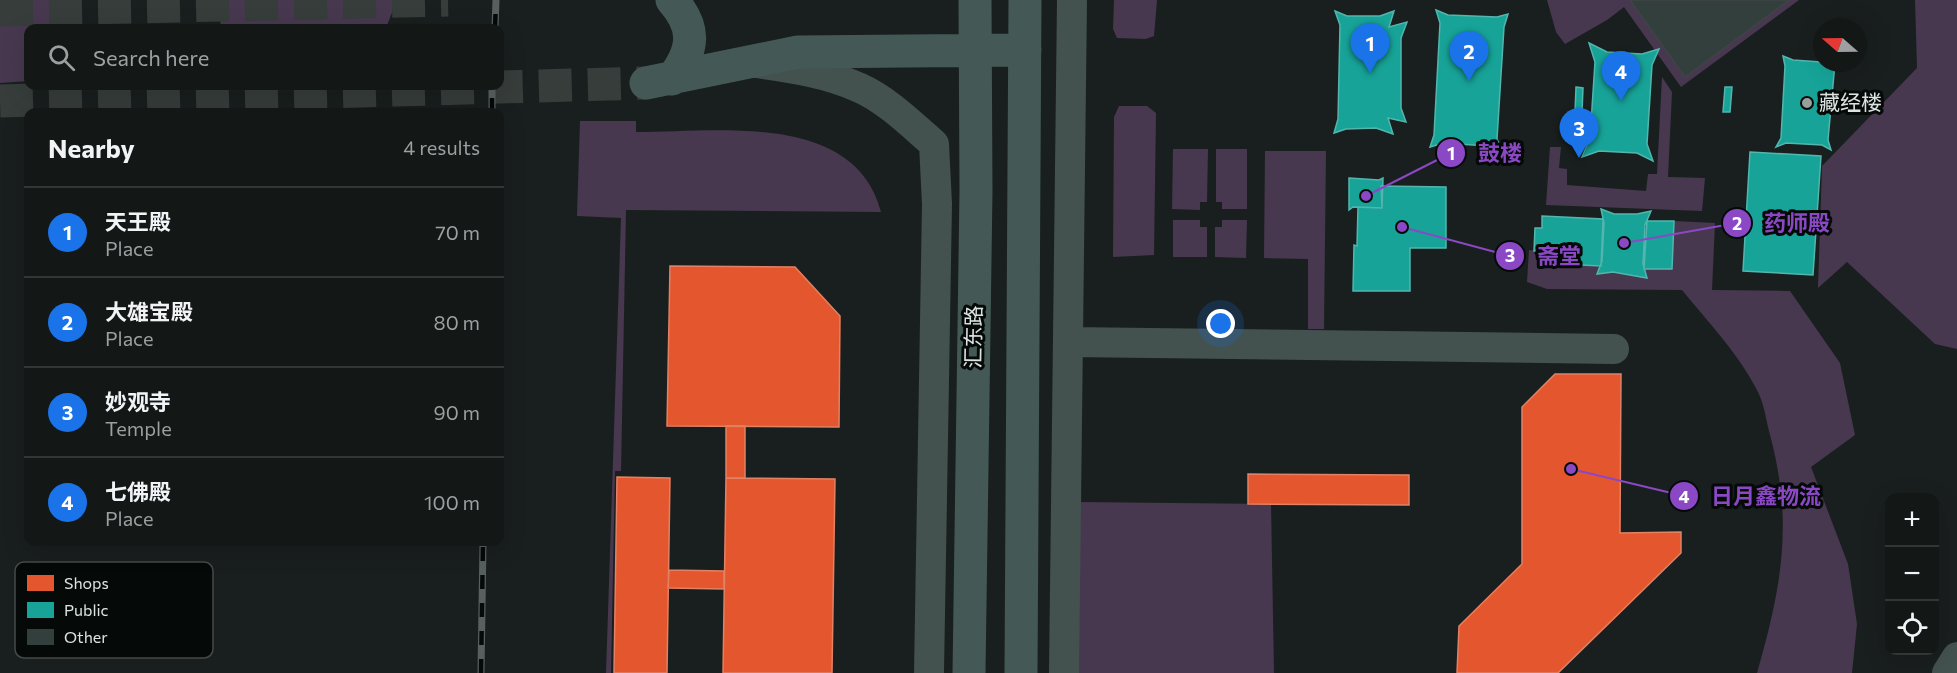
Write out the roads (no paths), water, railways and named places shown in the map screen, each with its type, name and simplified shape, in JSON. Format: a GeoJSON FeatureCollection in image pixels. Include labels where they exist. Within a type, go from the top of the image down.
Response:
{"type":"FeatureCollection","features":[{"type":"Feature","properties":{"kind":"main road"},"geometry":{"type":"LineString","coordinates":[[672,0],[684,16],[690,30],[687,57],[659,81],[798,52],[1025,50]]}},
{"type":"Feature","properties":{"kind":"main road","name":"汇东路"},"geometry":{"type":"LineString","coordinates":[[969,673],[976,191],[975,0]]}},
{"type":"Feature","properties":{"kind":"main road"},"geometry":{"type":"LineString","coordinates":[[1022,671],[1025,0]]}},
{"type":"Feature","properties":{"kind":"street"},"geometry":{"type":"LineString","coordinates":[[1064,673],[1072,0]]}},
{"type":"Feature","properties":{"kind":"street"},"geometry":{"type":"LineString","coordinates":[[747,62],[814,72],[862,88],[907,120],[934,144],[976,191]]}},
{"type":"Feature","properties":{"kind":"street"},"geometry":{"type":"LineString","coordinates":[[929,673],[937,204],[934,144]]}},
{"type":"Feature","properties":{"kind":"street"},"geometry":{"type":"LineString","coordinates":[[1069,342],[1614,349]]}},
{"type":"Feature","properties":{"kind":"street"},"geometry":{"type":"LineString","coordinates":[[932,476],[972,409]]}},
{"type":"Feature","properties":{"kind":"street"},"geometry":{"type":"LineString","coordinates":[[1947,673],[1957,657]]}},
{"type":"Feature","properties":{"kind":"tunnel"},"geometry":{"type":"LineString","coordinates":[[0,10],[448,0]]}},
{"type":"Feature","properties":{"kind":"tunnel"},"geometry":{"type":"LineString","coordinates":[[504,87],[646,83]]}},
{"type":"Feature","properties":{"kind":"tunnel"},"geometry":{"type":"LineString","coordinates":[[0,101],[395,90]]}},
{"type":"Feature","properties":{"kind":"railway"},"geometry":{"type":"LineString","coordinates":[[495,24],[496,0]]}},
{"type":"Feature","properties":{"kind":"railway"},"geometry":{"type":"LineString","coordinates":[[492,90],[492,108]]}},
{"type":"Feature","properties":{"kind":"railway"},"geometry":{"type":"LineString","coordinates":[[481,673],[483,546]]}},
{"type":"Feature","properties":{"kind":"place","name":"天王殿"},"geometry":{"type":"Point","coordinates":[1370,73]}},
{"type":"Feature","properties":{"kind":"place","name":"大雄宝殿"},"geometry":{"type":"Point","coordinates":[1469,81]}},
{"type":"Feature","properties":{"kind":"place","name":"七佛殿"},"geometry":{"type":"Point","coordinates":[1621,101]}},
{"type":"Feature","properties":{"kind":"place","name":"藏经楼"},"geometry":{"type":"Point","coordinates":[1807,103]}},
{"type":"Feature","properties":{"kind":"place","name":"妙观寺"},"geometry":{"type":"Point","coordinates":[1579,158]}},
{"type":"Feature","properties":{"kind":"place","name":"鼓楼"},"geometry":{"type":"Point","coordinates":[1366,196]}},
{"type":"Feature","properties":{"kind":"place","name":"斋堂"},"geometry":{"type":"Point","coordinates":[1402,227]}},
{"type":"Feature","properties":{"kind":"place","name":"药师殿"},"geometry":{"type":"Point","coordinates":[1624,243]}},
{"type":"Feature","properties":{"kind":"place","name":"日月鑫物流"},"geometry":{"type":"Point","coordinates":[1571,469]}}]}
